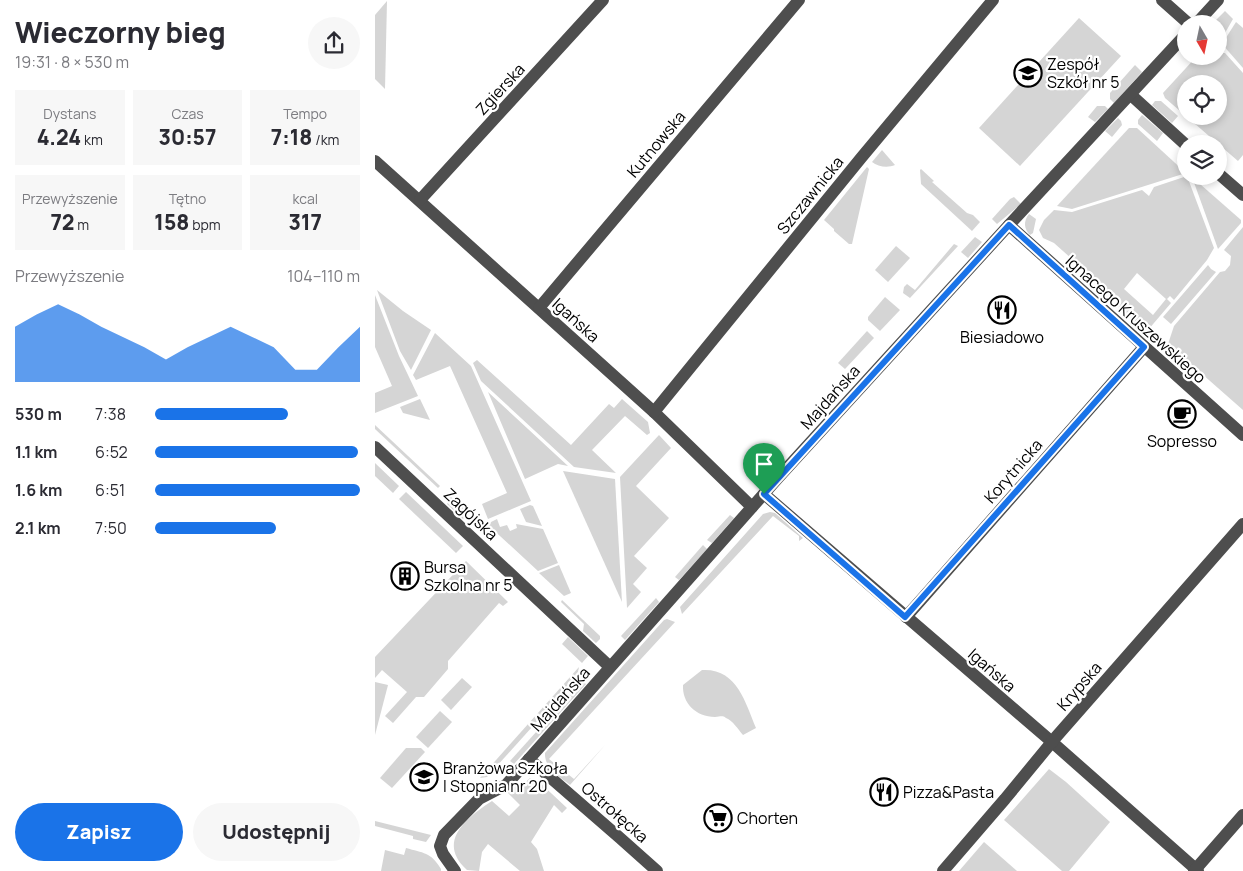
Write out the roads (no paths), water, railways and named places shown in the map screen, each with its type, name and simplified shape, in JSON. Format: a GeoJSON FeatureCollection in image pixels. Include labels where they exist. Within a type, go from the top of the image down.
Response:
{"type":"FeatureCollection","features":[{"type":"Feature","properties":{"kind":"street","name":"Zgierska"},"geometry":{"type":"LineString","coordinates":[[420,200],[603,0]]}},
{"type":"Feature","properties":{"kind":"street","name":"Kutnowska"},"geometry":{"type":"LineString","coordinates":[[539,308],[799,0]]}},
{"type":"Feature","properties":{"kind":"street","name":"Szczawnicka"},"geometry":{"type":"LineString","coordinates":[[654,412],[861,158],[993,0]]}},
{"type":"Feature","properties":{"kind":"street"},"geometry":{"type":"LineString","coordinates":[[1162,0],[1179,15]]}},
{"type":"Feature","properties":{"kind":"street"},"geometry":{"type":"LineString","coordinates":[[1204,15],[1218,0]]}},
{"type":"Feature","properties":{"kind":"street","name":"Majdańska"},"geometry":{"type":"LineString","coordinates":[[455,871],[443,854],[440,846],[444,835],[479,799],[506,785],[752,507],[1177,44]]}},
{"type":"Feature","properties":{"kind":"street"},"geometry":{"type":"LineString","coordinates":[[1131,95],[1177,137]]}},
{"type":"Feature","properties":{"kind":"street","name":"Igańska"},"geometry":{"type":"LineString","coordinates":[[375,160],[654,412],[752,507]]}},
{"type":"Feature","properties":{"kind":"street"},"geometry":{"type":"LineString","coordinates":[[1227,181],[1243,195]]}},
{"type":"Feature","properties":{"kind":"street","name":"Ignacego Kruszewskiego"},"geometry":{"type":"LineString","coordinates":[[1009,225],[1243,436]]}},
{"type":"Feature","properties":{"kind":"street","name":"Korytnicka"},"geometry":{"type":"LineString","coordinates":[[905,617],[1144,347]]}},
{"type":"Feature","properties":{"kind":"street","name":"Zagójska"},"geometry":{"type":"LineString","coordinates":[[375,447],[611,667]]}},
{"type":"Feature","properties":{"kind":"street","name":"Igańska"},"geometry":{"type":"LineString","coordinates":[[764,494],[1052,742],[1195,870]]}},
{"type":"Feature","properties":{"kind":"street","name":"Krypska"},"geometry":{"type":"LineString","coordinates":[[943,871],[1052,742],[1243,524]]}},
{"type":"Feature","properties":{"kind":"street","name":"Ostrołęcka"},"geometry":{"type":"LineString","coordinates":[[529,759],[657,871]]}},
{"type":"Feature","properties":{"kind":"street"},"geometry":{"type":"LineString","coordinates":[[1195,870],[1243,815]]}},
{"type":"Feature","properties":{"kind":"place","name":"Zespół Szkół nr 5"},"geometry":{"type":"Point","coordinates":[1028,73]}},
{"type":"Feature","properties":{"kind":"place","name":"Biesiadowo"},"geometry":{"type":"Point","coordinates":[1002,310]}},
{"type":"Feature","properties":{"kind":"place","name":"Sopresso"},"geometry":{"type":"Point","coordinates":[1182,414]}},
{"type":"Feature","properties":{"kind":"place","name":"Bursa Szkolna nr 5"},"geometry":{"type":"Point","coordinates":[405,576]}},
{"type":"Feature","properties":{"kind":"place","name":"Branżowa Szkoła I Stopnia nr 20"},"geometry":{"type":"Point","coordinates":[424,777]}},
{"type":"Feature","properties":{"kind":"place","name":"Pizza&Pasta"},"geometry":{"type":"Point","coordinates":[884,792]}},
{"type":"Feature","properties":{"kind":"place","name":"Chorten"},"geometry":{"type":"Point","coordinates":[718,818]}}]}
